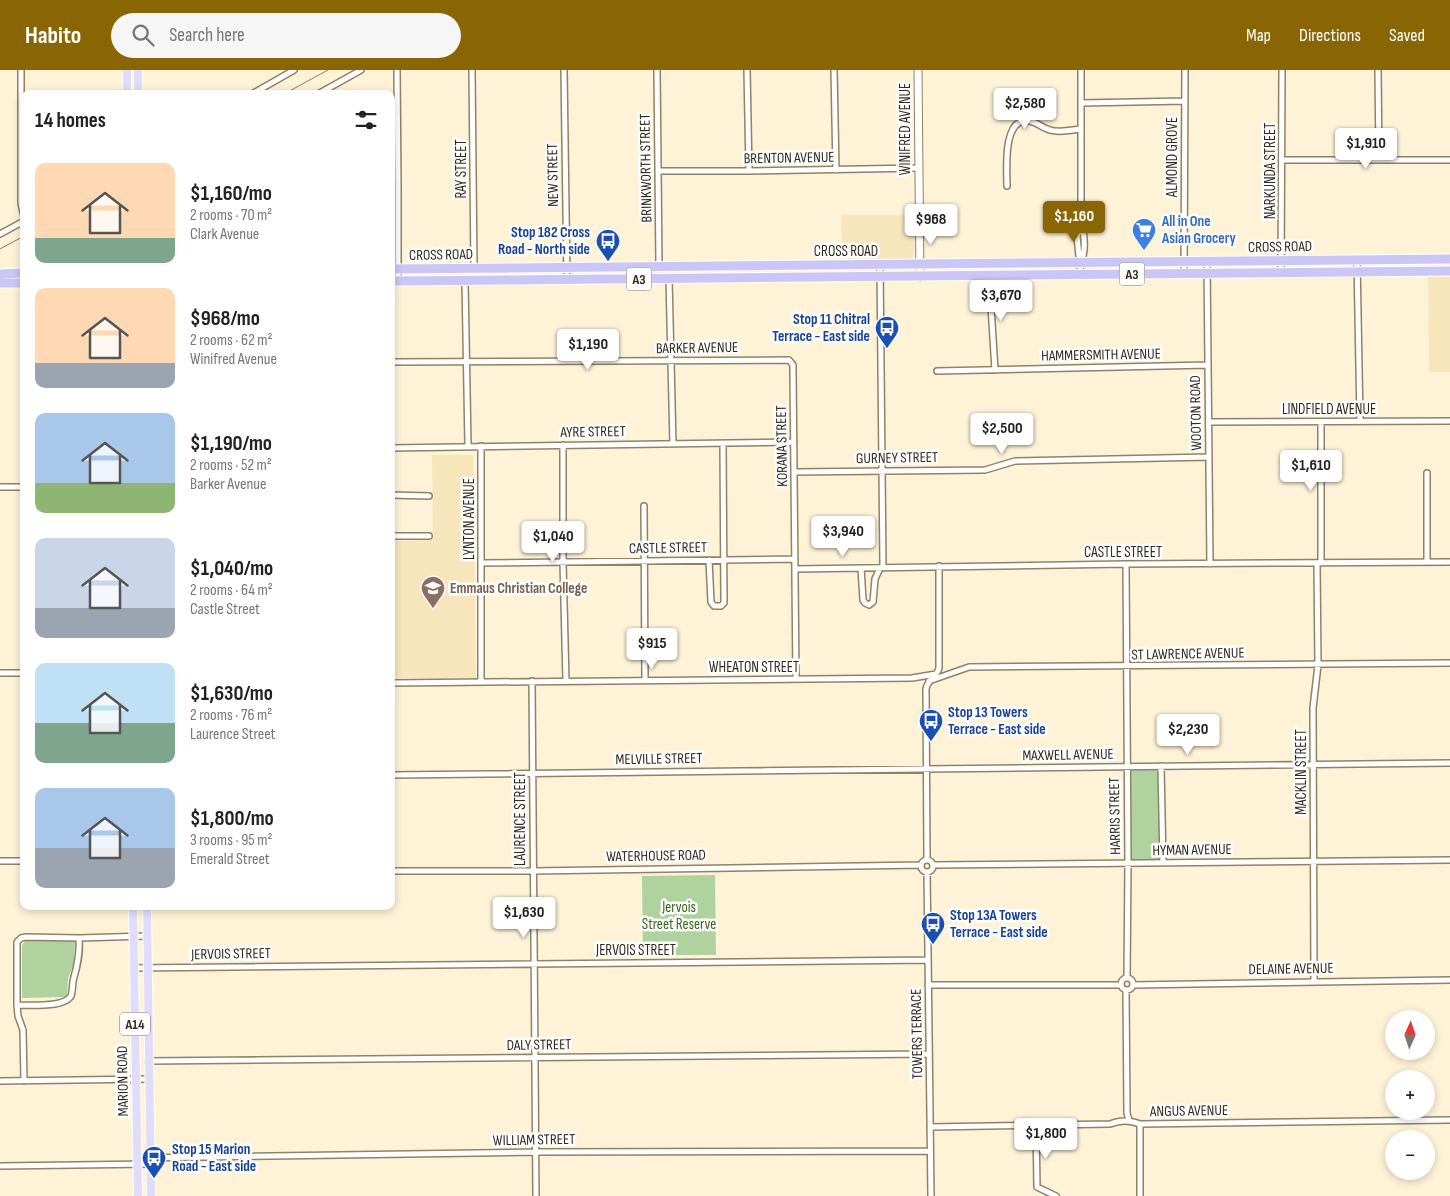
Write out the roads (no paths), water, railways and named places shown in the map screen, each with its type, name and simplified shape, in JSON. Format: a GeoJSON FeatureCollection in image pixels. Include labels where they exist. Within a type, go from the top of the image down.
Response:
{"type":"FeatureCollection","features":[{"type":"Feature","properties":{"kind":"highway","name":"CROSS ROAD"},"geometry":{"type":"LineString","coordinates":[[395,269],[1450,259]]}},
{"type":"Feature","properties":{"kind":"highway"},"geometry":{"type":"LineString","coordinates":[[715,278],[720,270],[718,266]]}},
{"type":"Feature","properties":{"kind":"highway"},"geometry":{"type":"LineString","coordinates":[[729,266],[728,272],[732,278]]}},
{"type":"Feature","properties":{"kind":"highway","name":"CROSS ROAD"},"geometry":{"type":"LineString","coordinates":[[395,281],[1450,271]]}},
{"type":"Feature","properties":{"kind":"highway"},"geometry":{"type":"LineString","coordinates":[[0,274],[20,273]]}},
{"type":"Feature","properties":{"kind":"highway"},"geometry":{"type":"LineString","coordinates":[[0,283],[20,283]]}},
{"type":"Feature","properties":{"kind":"main road"},"geometry":{"type":"LineString","coordinates":[[127,70],[128,90]]}},
{"type":"Feature","properties":{"kind":"main road"},"geometry":{"type":"LineString","coordinates":[[138,70],[138,90]]}},
{"type":"Feature","properties":{"kind":"main road","name":"MARION ROAD"},"geometry":{"type":"LineString","coordinates":[[133,910],[138,1196]]}},
{"type":"Feature","properties":{"kind":"main road","name":"MARION ROAD"},"geometry":{"type":"LineString","coordinates":[[147,910],[151,1196]]}},
{"type":"Feature","properties":{"kind":"street"},"geometry":{"type":"LineString","coordinates":[[21,70],[21,90]]}},
{"type":"Feature","properties":{"kind":"street"},"geometry":{"type":"LineString","coordinates":[[259,90],[294,70]]}},
{"type":"Feature","properties":{"kind":"street"},"geometry":{"type":"LineString","coordinates":[[325,90],[361,70]]}},
{"type":"Feature","properties":{"kind":"street"},"geometry":{"type":"LineString","coordinates":[[395,269],[398,185],[397,70]]}},
{"type":"Feature","properties":{"kind":"street","name":"RAY STREET"},"geometry":{"type":"LineString","coordinates":[[472,70],[474,269]]}},
{"type":"Feature","properties":{"kind":"street","name":"NEW STREET"},"geometry":{"type":"LineString","coordinates":[[564,70],[567,280]]}},
{"type":"Feature","properties":{"kind":"street","name":"BRINKWORTH STREET"},"geometry":{"type":"LineString","coordinates":[[657,70],[659,266]]}},
{"type":"Feature","properties":{"kind":"street"},"geometry":{"type":"LineString","coordinates":[[747,70],[749,171]]}},
{"type":"Feature","properties":{"kind":"street"},"geometry":{"type":"LineString","coordinates":[[834,70],[836,170]]}},
{"type":"Feature","properties":{"kind":"street","name":"WINIFRED AVENUE"},"geometry":{"type":"LineString","coordinates":[[918,70],[920,277]]}},
{"type":"Feature","properties":{"kind":"street"},"geometry":{"type":"LineString","coordinates":[[1081,70],[1081,223],[1078,238],[1081,275]]}},
{"type":"Feature","properties":{"kind":"street","name":"ALMOND GROVE"},"geometry":{"type":"LineString","coordinates":[[1184,274],[1185,70]]}},
{"type":"Feature","properties":{"kind":"street","name":"NARKUNDA STREET"},"geometry":{"type":"LineString","coordinates":[[1281,273],[1282,70]]}},
{"type":"Feature","properties":{"kind":"street"},"geometry":{"type":"LineString","coordinates":[[1378,70],[1379,160]]}},
{"type":"Feature","properties":{"kind":"street","name":"ALMOND GROVE"},"geometry":{"type":"LineString","coordinates":[[1081,103],[1185,101]]}},
{"type":"Feature","properties":{"kind":"street"},"geometry":{"type":"LineString","coordinates":[[1007,186],[1006,153],[1011,133],[1016,123],[1030,120],[1056,132],[1081,129]]}},
{"type":"Feature","properties":{"kind":"street"},"geometry":{"type":"LineString","coordinates":[[1282,160],[1450,160]]}},
{"type":"Feature","properties":{"kind":"street","name":"BRENTON AVENUE"},"geometry":{"type":"LineString","coordinates":[[658,171],[919,168]]}},
{"type":"Feature","properties":{"kind":"street"},"geometry":{"type":"LineString","coordinates":[[0,234],[20,222]]}},
{"type":"Feature","properties":{"kind":"street"},"geometry":{"type":"LineString","coordinates":[[1358,260],[1360,421]]}},
{"type":"Feature","properties":{"kind":"street","name":"WOOTON ROAD"},"geometry":{"type":"LineString","coordinates":[[1207,262],[1210,564]]}},
{"type":"Feature","properties":{"kind":"street"},"geometry":{"type":"LineString","coordinates":[[861,568],[863,600],[869,604],[873,602],[875,579],[882,568],[880,265]]}},
{"type":"Feature","properties":{"kind":"street"},"geometry":{"type":"LineString","coordinates":[[989,276],[995,370]]}},
{"type":"Feature","properties":{"kind":"street"},"geometry":{"type":"LineString","coordinates":[[669,278],[673,444]]}},
{"type":"Feature","properties":{"kind":"street"},"geometry":{"type":"LineString","coordinates":[[465,281],[468,446]]}},
{"type":"Feature","properties":{"kind":"street","name":"BARKER AVENUE"},"geometry":{"type":"LineString","coordinates":[[395,362],[783,359],[791,362]]}},
{"type":"Feature","properties":{"kind":"street","name":"KORANA STREET"},"geometry":{"type":"LineString","coordinates":[[791,362],[793,370],[796,679]]}},
{"type":"Feature","properties":{"kind":"street","name":"HAMMERSMITH AVENUE"},"geometry":{"type":"LineString","coordinates":[[936,370],[1208,365]]}},
{"type":"Feature","properties":{"kind":"street","name":"LINDFIELD AVENUE"},"geometry":{"type":"LineString","coordinates":[[1209,422],[1450,421]]}},
{"type":"Feature","properties":{"kind":"street","name":"MACKLIN STREET"},"geometry":{"type":"LineString","coordinates":[[1314,981],[1313,708],[1318,665],[1321,422]]}},
{"type":"Feature","properties":{"kind":"street","name":"AYRE STREET"},"geometry":{"type":"LineString","coordinates":[[395,448],[794,442]]}},
{"type":"Feature","properties":{"kind":"street"},"geometry":{"type":"LineString","coordinates":[[709,560],[711,602],[714,606],[721,606],[724,603],[723,444]]}},
{"type":"Feature","properties":{"kind":"street"},"geometry":{"type":"LineString","coordinates":[[563,445],[566,681]]}},
{"type":"Feature","properties":{"kind":"street","name":"LYNTON AVENUE"},"geometry":{"type":"LineString","coordinates":[[481,446],[481,682]]}},
{"type":"Feature","properties":{"kind":"street","name":"GURNEY STREET"},"geometry":{"type":"LineString","coordinates":[[794,472],[985,470],[1015,461],[1209,457]]}},
{"type":"Feature","properties":{"kind":"street"},"geometry":{"type":"LineString","coordinates":[[1426,474],[1427,562]]}},
{"type":"Feature","properties":{"kind":"street"},"geometry":{"type":"LineString","coordinates":[[0,487],[20,487]]}},
{"type":"Feature","properties":{"kind":"street"},"geometry":{"type":"LineString","coordinates":[[395,495],[429,496]]}},
{"type":"Feature","properties":{"kind":"street"},"geometry":{"type":"LineString","coordinates":[[644,506],[645,680]]}},
{"type":"Feature","properties":{"kind":"street"},"geometry":{"type":"LineString","coordinates":[[395,536],[429,536]]}},
{"type":"Feature","properties":{"kind":"street","name":"CASTLE STREET"},"geometry":{"type":"LineString","coordinates":[[482,563],[795,559]]}},
{"type":"Feature","properties":{"kind":"street","name":"CASTLE STREET"},"geometry":{"type":"LineString","coordinates":[[795,569],[1450,562]]}},
{"type":"Feature","properties":{"kind":"street","name":"HARRIS STREET"},"geometry":{"type":"LineString","coordinates":[[1126,564],[1127,978]]}},
{"type":"Feature","properties":{"kind":"street"},"geometry":{"type":"LineString","coordinates":[[927,859],[926,689],[929,681],[940,668],[939,566]]}},
{"type":"Feature","properties":{"kind":"street","name":"ST LAWRENCE AVENUE"},"geometry":{"type":"LineString","coordinates":[[929,681],[969,667],[1450,663]]}},
{"type":"Feature","properties":{"kind":"street"},"geometry":{"type":"LineString","coordinates":[[0,673],[20,673]]}},
{"type":"Feature","properties":{"kind":"street","name":"WHEATON STREET"},"geometry":{"type":"LineString","coordinates":[[395,683],[912,678],[936,674]]}},
{"type":"Feature","properties":{"kind":"street","name":"LAURENCE STREET"},"geometry":{"type":"LineString","coordinates":[[532,682],[536,1196]]}},
{"type":"Feature","properties":{"kind":"street","name":"MAXWELL AVENUE"},"geometry":{"type":"LineString","coordinates":[[926,769],[1450,762]]}},
{"type":"Feature","properties":{"kind":"street"},"geometry":{"type":"LineString","coordinates":[[1161,766],[1163,863]]}},
{"type":"Feature","properties":{"kind":"street","name":"MELVILLE STREET"},"geometry":{"type":"LineString","coordinates":[[395,775],[926,769]]}},
{"type":"Feature","properties":{"kind":"street"},"geometry":{"type":"LineString","coordinates":[[927,859],[934,865],[933,869],[927,872],[923,870],[921,865],[927,859]]}},
{"type":"Feature","properties":{"kind":"street","name":"HYMAN AVENUE"},"geometry":{"type":"LineString","coordinates":[[934,865],[1450,860]]}},
{"type":"Feature","properties":{"kind":"street"},"geometry":{"type":"LineString","coordinates":[[0,861],[20,861]]}},
{"type":"Feature","properties":{"kind":"street","name":"WATERHOUSE ROAD"},"geometry":{"type":"LineString","coordinates":[[395,871],[533,871],[921,865]]}},
{"type":"Feature","properties":{"kind":"street","name":"TOWERS TERRACE"},"geometry":{"type":"LineString","coordinates":[[927,872],[931,1196]]}},
{"type":"Feature","properties":{"kind":"street"},"geometry":{"type":"LineString","coordinates":[[24,1081],[23,1030],[18,1016],[17,1005],[17,942],[21,938],[26,937],[147,936]]}},
{"type":"Feature","properties":{"kind":"street"},"geometry":{"type":"LineString","coordinates":[[17,1005],[57,1004],[65,1002],[71,996],[72,980],[78,964],[80,950],[79,938]]}},
{"type":"Feature","properties":{"kind":"street","name":"JERVOIS STREET"},"geometry":{"type":"LineString","coordinates":[[134,968],[928,960]]}},
{"type":"Feature","properties":{"kind":"street"},"geometry":{"type":"LineString","coordinates":[[1120,985],[1121,981],[1127,978],[1131,980],[1133,985],[1130,989],[1126,990]]}},
{"type":"Feature","properties":{"kind":"street","name":"DELAINE AVENUE"},"geometry":{"type":"LineString","coordinates":[[1133,985],[1450,980]]}},
{"type":"Feature","properties":{"kind":"street"},"geometry":{"type":"LineString","coordinates":[[928,985],[1120,985]]}},
{"type":"Feature","properties":{"kind":"street"},"geometry":{"type":"LineString","coordinates":[[1120,985],[1122,989],[1126,990]]}},
{"type":"Feature","properties":{"kind":"street"},"geometry":{"type":"LineString","coordinates":[[1126,990],[1127,1113],[1129,1120]]}},
{"type":"Feature","properties":{"kind":"street","name":"DALY STREET"},"geometry":{"type":"LineString","coordinates":[[148,1061],[929,1054]]}},
{"type":"Feature","properties":{"kind":"street"},"geometry":{"type":"LineString","coordinates":[[0,1081],[149,1079]]}},
{"type":"Feature","properties":{"kind":"street","name":"ANGUS AVENUE"},"geometry":{"type":"LineString","coordinates":[[930,1127],[1110,1124],[1129,1120],[1140,1124],[1450,1120]]}},
{"type":"Feature","properties":{"kind":"street"},"geometry":{"type":"LineString","coordinates":[[1140,1124],[1140,1196]]}},
{"type":"Feature","properties":{"kind":"street"},"geometry":{"type":"LineString","coordinates":[[1036,1125],[1036,1187],[1056,1196]]}},
{"type":"Feature","properties":{"kind":"street","name":"WILLIAM STREET"},"geometry":{"type":"LineString","coordinates":[[0,1166],[535,1152],[930,1151]]}},
{"type":"Feature","properties":{"kind":"tram line"},"geometry":{"type":"LineString","coordinates":[[291,90],[328,70]]}},
{"type":"Feature","properties":{"kind":"tram line"},"geometry":{"type":"LineString","coordinates":[[0,249],[20,238]]}},
{"type":"Feature","properties":{"kind":"place","name":"All in One Asian Grocery"},"geometry":{"type":"Point","coordinates":[1144,251]}},
{"type":"Feature","properties":{"kind":"place","name":"Stop 182 Cross Road - North side"},"geometry":{"type":"Point","coordinates":[608,262]}},
{"type":"Feature","properties":{"kind":"place","name":"Stop 11 Chitral Terrace - East side"},"geometry":{"type":"Point","coordinates":[887,349]}},
{"type":"Feature","properties":{"kind":"place","name":"Emmaus Christian College"},"geometry":{"type":"Point","coordinates":[433,609]}},
{"type":"Feature","properties":{"kind":"place","name":"Stop 13 Towers Terrace - East side"},"geometry":{"type":"Point","coordinates":[931,742]}},
{"type":"Feature","properties":{"kind":"place","name":"Stop 13A Towers Terrace - East side"},"geometry":{"type":"Point","coordinates":[933,945]}},
{"type":"Feature","properties":{"kind":"place","name":"Stop 15 Marion Road - East side"},"geometry":{"type":"Point","coordinates":[154,1179]}},
{"type":"Feature","properties":{"kind":"park label","name":"Jervois Street Reserve"},"geometry":{"type":"Point","coordinates":[679,916]}}]}
